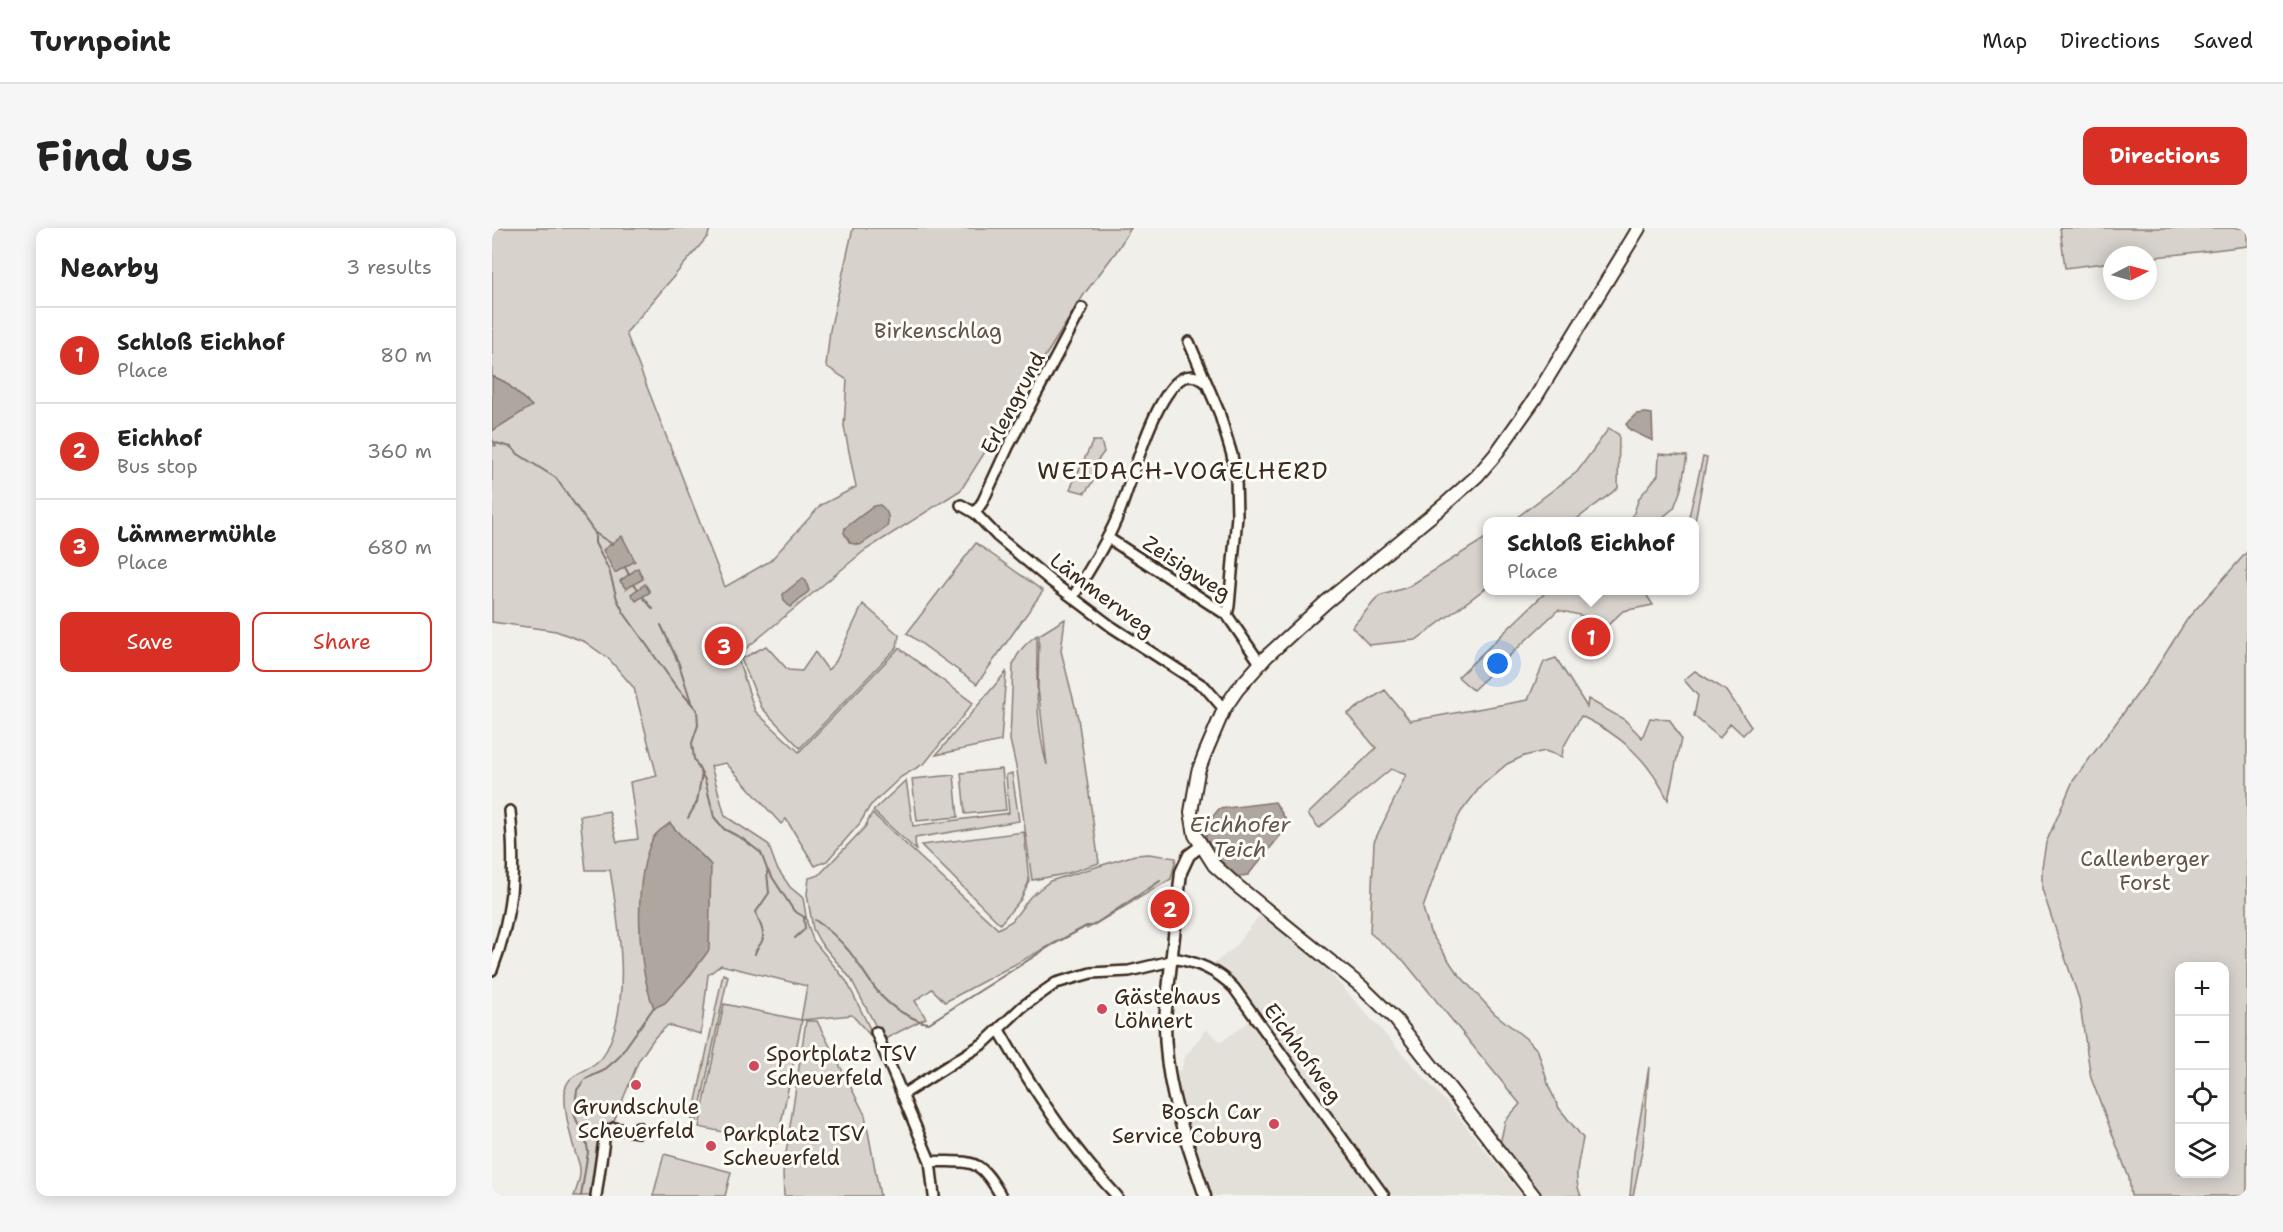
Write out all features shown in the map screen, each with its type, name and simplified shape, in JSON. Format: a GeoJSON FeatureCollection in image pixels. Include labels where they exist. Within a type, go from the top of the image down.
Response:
{"type":"FeatureCollection","features":[{"type":"Feature","properties":{"kind":"main road"},"geometry":{"type":"LineString","coordinates":[[1534,1196],[1396,1020],[1362,987],[1214,865],[1201,846],[1192,822],[1194,792],[1204,756],[1224,709],[1237,690],[1260,663],[1358,574],[1456,495],[1496,455],[1534,400],[1639,228]]}},
{"type":"Feature","properties":{"kind":"street","name":"Erlengrund"},"geometry":{"type":"LineString","coordinates":[[975,513],[1082,308]]}},
{"type":"Feature","properties":{"kind":"street"},"geometry":{"type":"LineString","coordinates":[[1188,342],[1219,412],[1232,455],[1238,498],[1227,615]]}},
{"type":"Feature","properties":{"kind":"street"},"geometry":{"type":"LineString","coordinates":[[1073,597],[1108,538],[1152,425],[1171,390],[1181,379],[1188,376],[1198,377],[1204,382]]}},
{"type":"Feature","properties":{"kind":"street","name":"Lämmerweg"},"geometry":{"type":"LineString","coordinates":[[961,505],[975,513],[997,536],[1073,597],[1141,647],[1205,687],[1224,709]]}},
{"type":"Feature","properties":{"kind":"street","name":"Zeisigweg"},"geometry":{"type":"LineString","coordinates":[[1108,538],[1227,615],[1260,663]]}},
{"type":"Feature","properties":{"kind":"street"},"geometry":{"type":"LineString","coordinates":[[492,970],[507,926],[511,899],[514,855],[510,811]]}},
{"type":"Feature","properties":{"kind":"street"},"geometry":{"type":"LineString","coordinates":[[1201,846],[1189,855],[1181,872],[1165,1018],[1168,1074],[1176,1110],[1205,1196]]}},
{"type":"Feature","properties":{"kind":"street"},"geometry":{"type":"LineString","coordinates":[[902,1095],[984,1043],[1038,995],[1066,979],[1090,973],[1143,969],[1171,960]]}},
{"type":"Feature","properties":{"kind":"street","name":"Eichhofweg"},"geometry":{"type":"LineString","coordinates":[[1171,960],[1198,964],[1215,972],[1229,983],[1384,1196]]}},
{"type":"Feature","properties":{"kind":"street"},"geometry":{"type":"LineString","coordinates":[[999,1030],[1027,1079],[1060,1129],[1117,1196]]}},
{"type":"Feature","properties":{"kind":"street"},"geometry":{"type":"LineString","coordinates":[[876,1032],[930,1161],[934,1196]]}},
{"type":"Feature","properties":{"kind":"street"},"geometry":{"type":"LineString","coordinates":[[596,1196],[605,1133],[614,1128],[638,1132],[638,1127]]}},
{"type":"Feature","properties":{"kind":"street"},"geometry":{"type":"LineString","coordinates":[[930,1161],[967,1162],[978,1165],[986,1172],[1001,1196]]}},
{"type":"Feature","properties":{"kind":"shaded area"},"geometry":{"type":"Polygon","coordinates":[[[1262,912],[1311,952],[1448,1104],[1522,1196],[1211,1196],[1187,1132],[1174,1071],[1181,1070],[1185,1057],[1206,1029],[1221,1042],[1257,1015],[1233,980],[1212,965],[1234,948],[1262,912]]]}},
{"type":"Feature","properties":{"kind":"green space","name":"Birkenschlag"},"geometry":{"type":"Polygon","coordinates":[[[492,228],[710,228],[708,236],[626,333],[725,587],[770,561],[821,505],[856,487],[844,426],[847,380],[826,366],[830,330],[853,228],[1131,228],[1085,293],[961,490],[864,551],[737,656],[755,711],[799,752],[899,648],[973,703],[925,763],[901,777],[870,806],[860,823],[827,861],[815,866],[786,819],[781,824],[726,763],[711,766],[725,816],[768,844],[777,868],[790,887],[803,898],[813,940],[847,982],[877,1043],[852,1015],[802,1020],[777,1143],[699,1127],[724,1004],[801,1020],[807,986],[721,965],[708,975],[701,1034],[668,1025],[655,1037],[639,1060],[614,1121],[607,1124],[600,1132],[592,1196],[574,1196],[580,1167],[568,1123],[565,1093],[570,1080],[594,1065],[604,1055],[613,1035],[621,989],[621,964],[620,939],[610,870],[586,870],[580,816],[609,811],[617,842],[638,839],[630,782],[657,776],[634,688],[609,659],[585,642],[556,631],[492,622],[492,445],[496,446],[492,438],[492,431],[531,406],[505,382],[492,376],[492,228]]]}},
{"type":"Feature","properties":{"kind":"green space"},"geometry":{"type":"Polygon","coordinates":[[[2060,228],[2247,228],[2247,246],[2157,257],[2157,246],[2103,246],[2103,263],[2065,268],[2060,228]]]}},
{"type":"Feature","properties":{"kind":"green space"},"geometry":{"type":"Polygon","coordinates":[[[1609,428],[1619,435],[1618,488],[1579,517],[1517,517],[1577,472],[1609,428]]]}},
{"type":"Feature","properties":{"kind":"green space"},"geometry":{"type":"Polygon","coordinates":[[[1093,441],[1101,441],[1104,452],[1094,465],[1096,477],[1085,493],[1070,489],[1093,441]]]}},
{"type":"Feature","properties":{"kind":"green space"},"geometry":{"type":"Polygon","coordinates":[[[1659,454],[1687,456],[1681,489],[1674,508],[1663,517],[1632,517],[1639,498],[1658,475],[1659,454]]]}},
{"type":"Feature","properties":{"kind":"green space"},"geometry":{"type":"Polygon","coordinates":[[[1703,457],[1707,458],[1696,517],[1689,517],[1703,457]]]}},
{"type":"Feature","properties":{"kind":"green space"},"geometry":{"type":"Polygon","coordinates":[[[1483,540],[1483,590],[1416,640],[1369,645],[1352,627],[1379,596],[1408,587],[1483,540]]]}},
{"type":"Feature","properties":{"kind":"green space"},"geometry":{"type":"Polygon","coordinates":[[[976,543],[1043,591],[977,684],[907,633],[976,543]]]}},
{"type":"Feature","properties":{"kind":"green space","name":"Callenberger Forst"},"geometry":{"type":"Polygon","coordinates":[[[2247,552],[2247,1196],[2131,1196],[2129,1178],[2091,1078],[2079,999],[2042,889],[2042,867],[2046,843],[2073,781],[2153,673],[2188,618],[2247,552]]]}},
{"type":"Feature","properties":{"kind":"green space"},"geometry":{"type":"Polygon","coordinates":[[[1543,595],[1647,595],[1653,605],[1623,611],[1608,625],[1592,618],[1558,610],[1473,690],[1458,677],[1543,595]]]}},
{"type":"Feature","properties":{"kind":"green space"},"geometry":{"type":"Polygon","coordinates":[[[863,604],[899,635],[897,647],[800,748],[762,708],[741,659],[766,646],[788,670],[802,671],[815,652],[828,670],[836,661],[863,604]]]}},
{"type":"Feature","properties":{"kind":"green space"},"geometry":{"type":"Polygon","coordinates":[[[1065,619],[1061,651],[1078,718],[1099,863],[1065,874],[1032,880],[1017,771],[1010,740],[1013,665],[1023,648],[1037,635],[1037,684],[1040,733],[1047,765],[1038,688],[1039,635],[1065,619]]]}},
{"type":"Feature","properties":{"kind":"green space"},"geometry":{"type":"Polygon","coordinates":[[[1556,658],[1587,707],[1588,699],[1625,720],[1642,738],[1650,718],[1670,720],[1681,739],[1668,800],[1652,772],[1632,750],[1609,731],[1581,716],[1563,748],[1562,757],[1545,751],[1524,756],[1507,764],[1481,786],[1461,812],[1448,837],[1423,908],[1430,932],[1455,970],[1494,1013],[1538,1051],[1549,1087],[1559,1108],[1583,1138],[1577,1174],[1581,1196],[1539,1196],[1500,1144],[1505,1121],[1520,1104],[1404,961],[1370,933],[1374,842],[1406,775],[1391,769],[1319,828],[1308,814],[1376,748],[1347,714],[1385,690],[1410,721],[1528,700],[1544,662],[1556,658]]]}},
{"type":"Feature","properties":{"kind":"green space"},"geometry":{"type":"Polygon","coordinates":[[[1695,671],[1727,691],[1751,727],[1743,735],[1730,723],[1720,738],[1694,716],[1698,696],[1684,680],[1695,671]]]}},
{"type":"Feature","properties":{"kind":"green space"},"geometry":{"type":"Polygon","coordinates":[[[1006,672],[1001,741],[936,755],[1006,672]]]}},
{"type":"Feature","properties":{"kind":"green space"},"geometry":{"type":"Polygon","coordinates":[[[1002,769],[1006,810],[965,814],[961,773],[1002,769]]]}},
{"type":"Feature","properties":{"kind":"green space"},"geometry":{"type":"Polygon","coordinates":[[[1012,773],[1019,821],[915,838],[916,850],[873,811],[906,780],[913,826],[1009,813],[1006,775],[1012,773]]]}},
{"type":"Feature","properties":{"kind":"green space"},"geometry":{"type":"Polygon","coordinates":[[[954,775],[958,817],[917,821],[912,779],[954,775]]]}},
{"type":"Feature","properties":{"kind":"green space"},"geometry":{"type":"Polygon","coordinates":[[[872,813],[998,929],[1012,921],[1030,897],[1050,881],[1135,855],[1149,854],[1176,858],[1171,879],[1087,929],[1086,926],[945,1002],[932,989],[915,1001],[926,1018],[883,1040],[851,979],[820,942],[813,929],[807,894],[809,878],[819,875],[865,827],[872,813]]]}},
{"type":"Feature","properties":{"kind":"green space"},"geometry":{"type":"Polygon","coordinates":[[[1024,832],[1029,881],[1021,899],[1000,924],[921,845],[1024,832]]]}},
{"type":"Feature","properties":{"kind":"green space"},"geometry":{"type":"Polygon","coordinates":[[[723,974],[728,976],[697,1121],[692,1120],[723,974]]]}},
{"type":"Feature","properties":{"kind":"green space"},"geometry":{"type":"Polygon","coordinates":[[[806,1021],[817,1021],[865,1115],[880,1196],[784,1196],[783,1173],[806,1021]]]}},
{"type":"Feature","properties":{"kind":"green space"},"geometry":{"type":"Polygon","coordinates":[[[1649,1067],[1643,1146],[1633,1196],[1630,1196],[1634,1153],[1649,1067]]]}},
{"type":"Feature","properties":{"kind":"green space"},"geometry":{"type":"Polygon","coordinates":[[[664,1154],[731,1172],[725,1196],[653,1196],[664,1154]]]}},
{"type":"Feature","properties":{"kind":"water"},"geometry":{"type":"Polygon","coordinates":[[[492,376],[505,382],[532,406],[492,431],[492,376]]]}},
{"type":"Feature","properties":{"kind":"water"},"geometry":{"type":"Polygon","coordinates":[[[1636,414],[1652,414],[1653,441],[1630,430],[1626,424],[1636,414]]]}},
{"type":"Feature","properties":{"kind":"water"},"geometry":{"type":"Polygon","coordinates":[[[880,505],[888,514],[887,527],[860,545],[850,543],[844,533],[845,528],[874,506],[880,505]]]}},
{"type":"Feature","properties":{"kind":"water"},"geometry":{"type":"Polygon","coordinates":[[[622,536],[635,561],[615,573],[603,550],[622,536]]]}},
{"type":"Feature","properties":{"kind":"water"},"geometry":{"type":"Polygon","coordinates":[[[638,568],[643,579],[626,589],[620,581],[638,568]]]}},
{"type":"Feature","properties":{"kind":"water"},"geometry":{"type":"Polygon","coordinates":[[[803,578],[809,591],[790,607],[784,601],[783,594],[803,578]]]}},
{"type":"Feature","properties":{"kind":"water"},"geometry":{"type":"Polygon","coordinates":[[[645,584],[650,592],[636,601],[631,594],[645,584]]]}},
{"type":"Feature","properties":{"kind":"water","name":"Eichhofer Teich"},"geometry":{"type":"Polygon","coordinates":[[[1275,802],[1289,825],[1248,875],[1235,877],[1209,847],[1206,833],[1210,821],[1219,809],[1275,802]]]}},
{"type":"Feature","properties":{"kind":"water"},"geometry":{"type":"Polygon","coordinates":[[[670,823],[711,865],[709,950],[689,977],[665,1003],[654,1008],[648,990],[641,947],[640,899],[642,876],[653,838],[670,823]]]}},
{"type":"Feature","properties":{"kind":"waterway"},"geometry":{"type":"LineString","coordinates":[[492,442],[511,447],[556,478],[595,533],[612,544]]}},
{"type":"Feature","properties":{"kind":"waterway"},"geometry":{"type":"LineString","coordinates":[[595,533],[595,543],[609,570],[617,599],[624,613],[675,685],[697,710],[698,725],[692,743],[694,759],[705,780],[714,817],[724,829],[743,839],[761,853],[767,869],[794,911],[806,918]]}},
{"type":"Feature","properties":{"kind":"waterway"},"geometry":{"type":"LineString","coordinates":[[625,567],[629,575]]}},
{"type":"Feature","properties":{"kind":"waterway"},"geometry":{"type":"LineString","coordinates":[[634,584],[638,589]]}},
{"type":"Feature","properties":{"kind":"waterway"},"geometry":{"type":"LineString","coordinates":[[643,597],[653,609]]}},
{"type":"Feature","properties":{"kind":"waterway"},"geometry":{"type":"LineString","coordinates":[[661,625],[679,664],[691,702]]}},
{"type":"Feature","properties":{"kind":"waterway"},"geometry":{"type":"LineString","coordinates":[[688,818],[697,802],[702,773]]}},
{"type":"Feature","properties":{"kind":"waterway"},"geometry":{"type":"LineString","coordinates":[[755,954],[763,938],[756,912],[769,893],[767,872]]}},
{"type":"Feature","properties":{"kind":"waterway"},"geometry":{"type":"LineString","coordinates":[[815,920],[845,947],[882,997],[899,1011],[929,1023],[1052,945],[1087,926],[1092,926],[1160,881]]}},
{"type":"Feature","properties":{"kind":"waterway"},"geometry":{"type":"LineString","coordinates":[[795,938],[805,929],[804,918]]}},
{"type":"Feature","properties":{"kind":"waterway"},"geometry":{"type":"LineString","coordinates":[[581,1196],[588,1152],[574,1114],[577,1090],[585,1079],[603,1071],[618,1058],[654,1007]]}},
{"type":"Feature","properties":{"kind":"place","name":"Schloß Eichhof"},"geometry":{"type":"Point","coordinates":[1591,637]}},
{"type":"Feature","properties":{"kind":"place","name":"Lämmermühle"},"geometry":{"type":"Point","coordinates":[724,646]}},
{"type":"Feature","properties":{"kind":"place","name":"Eichhof"},"geometry":{"type":"Point","coordinates":[1170,909]}},
{"type":"Feature","properties":{"kind":"place","name":"Gästehaus Löhnert"},"geometry":{"type":"Point","coordinates":[1102,1009]}},
{"type":"Feature","properties":{"kind":"place","name":"Sportplatz TSV Scheuerfeld"},"geometry":{"type":"Point","coordinates":[754,1066]}},
{"type":"Feature","properties":{"kind":"place","name":"Grundschule Scheuerfeld"},"geometry":{"type":"Point","coordinates":[636,1085]}},
{"type":"Feature","properties":{"kind":"place","name":"Bosch Car Service Coburg"},"geometry":{"type":"Point","coordinates":[1274,1124]}},
{"type":"Feature","properties":{"kind":"place","name":"Parkplatz TSV Scheuerfeld"},"geometry":{"type":"Point","coordinates":[711,1146]}},
{"type":"Feature","properties":{"kind":"district","name":"WEIDACH-VOGELHERD"},"geometry":{"type":"Point","coordinates":[1183,471]}}]}
